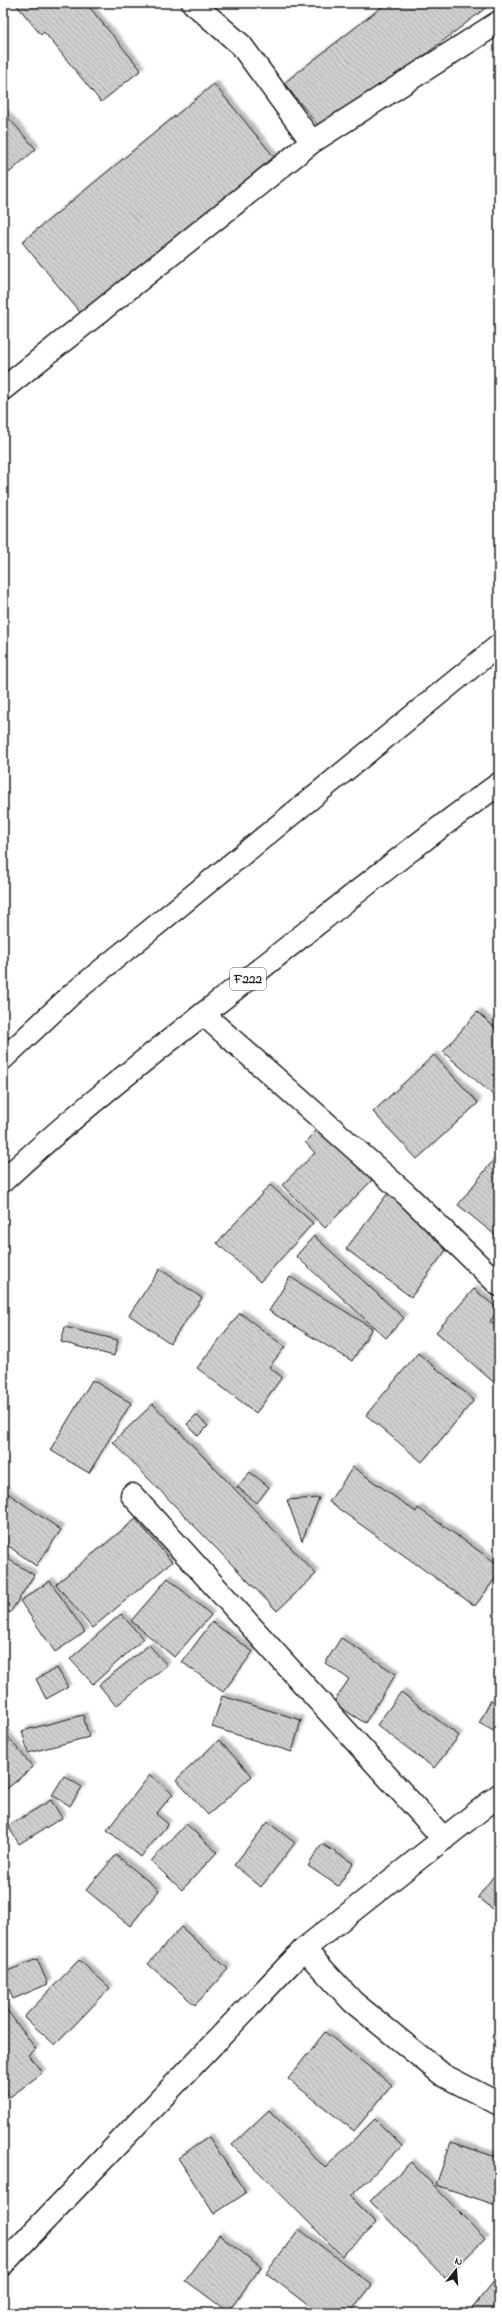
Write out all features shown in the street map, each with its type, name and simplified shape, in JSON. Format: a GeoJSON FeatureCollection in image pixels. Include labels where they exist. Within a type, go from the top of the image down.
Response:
{"type":"FeatureCollection","features":[{"type":"Feature","properties":{"kind":"street"},"geometry":{"type":"LineString","coordinates":[[193,3],[241,45],[312,142]]}},
{"type":"Feature","properties":{"kind":"street"},"geometry":{"type":"LineString","coordinates":[[3,389],[312,142],[499,22]]}},
{"type":"Feature","properties":{"kind":"street","name":"F222"},"geometry":{"type":"LineString","coordinates":[[3,1181],[31,1155],[203,1014],[450,819],[499,784]]}},
{"type":"Feature","properties":{"kind":"street"},"geometry":{"type":"LineString","coordinates":[[203,1014],[492,1270],[499,1285]]}},
{"type":"Feature","properties":{"kind":"street"},"geometry":{"type":"LineString","coordinates":[[132,1496],[444,1839]]}},
{"type":"Feature","properties":{"kind":"street"},"geometry":{"type":"LineString","coordinates":[[3,2264],[304,1949],[499,1795]]}},
{"type":"Feature","properties":{"kind":"street"},"geometry":{"type":"LineString","coordinates":[[304,1949],[353,2002],[437,2070],[499,2104]]}},
{"type":"Feature","properties":{"kind":"lane"},"geometry":{"type":"LineString","coordinates":[[3,1059],[72,994],[499,645]]}},
{"type":"Feature","properties":{"kind":"building"},"geometry":{"type":"Polygon","coordinates":[[[15,3],[86,3],[141,70],[101,102],[44,32],[41,35],[15,3]]]}},
{"type":"Feature","properties":{"kind":"building"},"geometry":{"type":"Polygon","coordinates":[[[387,3],[492,3],[324,133],[284,83],[387,3]]]}},
{"type":"Feature","properties":{"kind":"building"},"geometry":{"type":"Polygon","coordinates":[[[214,84],[275,158],[83,316],[22,242],[214,84]]]}},
{"type":"Feature","properties":{"kind":"building"},"geometry":{"type":"Polygon","coordinates":[[[3,112],[36,149],[3,178],[3,112]]]}},
{"type":"Feature","properties":{"kind":"building"},"geometry":{"type":"Polygon","coordinates":[[[477,1012],[499,1031],[499,1100],[443,1052],[477,1012]]]}},
{"type":"Feature","properties":{"kind":"building"},"geometry":{"type":"Polygon","coordinates":[[[434,1055],[478,1103],[417,1159],[373,1112],[434,1055]]]}},
{"type":"Feature","properties":{"kind":"building"},"geometry":{"type":"Polygon","coordinates":[[[324,1123],[377,1175],[325,1228],[282,1185],[315,1153],[305,1142],[324,1123]]]}},
{"type":"Feature","properties":{"kind":"building"},"geometry":{"type":"Polygon","coordinates":[[[499,1153],[499,1230],[495,1235],[458,1205],[499,1153]]]}},
{"type":"Feature","properties":{"kind":"building"},"geometry":{"type":"Polygon","coordinates":[[[270,1185],[313,1223],[260,1282],[217,1243],[270,1185]]]}},
{"type":"Feature","properties":{"kind":"building"},"geometry":{"type":"Polygon","coordinates":[[[388,1193],[452,1242],[411,1297],[346,1249],[388,1193]]]}},
{"type":"Feature","properties":{"kind":"building"},"geometry":{"type":"Polygon","coordinates":[[[314,1236],[404,1318],[386,1338],[296,1256],[314,1236]]]}},
{"type":"Feature","properties":{"kind":"building"},"geometry":{"type":"Polygon","coordinates":[[[160,1269],[202,1298],[170,1343],[129,1315],[160,1269]]]}},
{"type":"Feature","properties":{"kind":"building"},"geometry":{"type":"Polygon","coordinates":[[[290,1277],[372,1328],[352,1361],[269,1311],[290,1277]]]}},
{"type":"Feature","properties":{"kind":"building"},"geometry":{"type":"Polygon","coordinates":[[[474,1289],[499,1310],[490,1321],[499,1329],[499,1387],[436,1332],[474,1289]]]}},
{"type":"Feature","properties":{"kind":"building"},"geometry":{"type":"Polygon","coordinates":[[[240,1313],[285,1347],[269,1367],[282,1377],[256,1413],[197,1368],[240,1313]]]}},
{"type":"Feature","properties":{"kind":"building"},"geometry":{"type":"Polygon","coordinates":[[[65,1327],[118,1340],[114,1356],[61,1342],[65,1327]]]}},
{"type":"Feature","properties":{"kind":"building"},"geometry":{"type":"Polygon","coordinates":[[[418,1353],[474,1400],[422,1462],[366,1415],[418,1353]]]}},
{"type":"Feature","properties":{"kind":"building"},"geometry":{"type":"Polygon","coordinates":[[[92,1380],[131,1403],[89,1473],[50,1450],[92,1380]]]}},
{"type":"Feature","properties":{"kind":"building"},"geometry":{"type":"Polygon","coordinates":[[[153,1404],[316,1574],[277,1611],[113,1442],[153,1404]]]}},
{"type":"Feature","properties":{"kind":"building"},"geometry":{"type":"Polygon","coordinates":[[[196,1415],[208,1426],[198,1436],[187,1424],[196,1415]]]}},
{"type":"Feature","properties":{"kind":"building"},"geometry":{"type":"Polygon","coordinates":[[[353,1467],[416,1512],[418,1508],[499,1565],[499,1573],[475,1606],[329,1502],[353,1467]]]}},
{"type":"Feature","properties":{"kind":"building"},"geometry":{"type":"Polygon","coordinates":[[[250,1472],[269,1487],[257,1503],[237,1487],[250,1472]]]}},
{"type":"Feature","properties":{"kind":"building"},"geometry":{"type":"Polygon","coordinates":[[[3,1490],[61,1530],[36,1566],[3,1542],[3,1490]]]}},
{"type":"Feature","properties":{"kind":"building"},"geometry":{"type":"Polygon","coordinates":[[[319,1498],[302,1541],[287,1500],[319,1498]]]}},
{"type":"Feature","properties":{"kind":"building"},"geometry":{"type":"Polygon","coordinates":[[[136,1519],[172,1562],[92,1628],[56,1584],[136,1519]]]}},
{"type":"Feature","properties":{"kind":"building"},"geometry":{"type":"Polygon","coordinates":[[[3,1556],[34,1575],[10,1613],[3,1609],[3,1556]]]}},
{"type":"Feature","properties":{"kind":"building"},"geometry":{"type":"Polygon","coordinates":[[[168,1578],[211,1615],[174,1657],[131,1621],[168,1578]]]}},
{"type":"Feature","properties":{"kind":"building"},"geometry":{"type":"Polygon","coordinates":[[[50,1581],[85,1632],[55,1652],[20,1601],[50,1581]]]}},
{"type":"Feature","properties":{"kind":"building"},"geometry":{"type":"Polygon","coordinates":[[[121,1614],[143,1639],[93,1684],[70,1659],[121,1614]]]}},
{"type":"Feature","properties":{"kind":"building"},"geometry":{"type":"Polygon","coordinates":[[[212,1622],[253,1652],[223,1692],[182,1662],[212,1622]]]}},
{"type":"Feature","properties":{"kind":"building"},"geometry":{"type":"Polygon","coordinates":[[[341,1638],[396,1674],[365,1723],[333,1703],[349,1679],[325,1663],[341,1638]]]}},
{"type":"Feature","properties":{"kind":"building"},"geometry":{"type":"Polygon","coordinates":[[[149,1645],[167,1665],[116,1706],[99,1685],[149,1645]]]}},
{"type":"Feature","properties":{"kind":"building"},"geometry":{"type":"Polygon","coordinates":[[[57,1668],[68,1687],[46,1699],[36,1679],[57,1668]]]}},
{"type":"Feature","properties":{"kind":"building"},"geometry":{"type":"Polygon","coordinates":[[[401,1692],[459,1736],[434,1768],[377,1725],[401,1692]]]}},
{"type":"Feature","properties":{"kind":"building"},"geometry":{"type":"Polygon","coordinates":[[[222,1696],[301,1720],[292,1752],[212,1727],[222,1696]]]}},
{"type":"Feature","properties":{"kind":"building"},"geometry":{"type":"Polygon","coordinates":[[[491,1700],[499,1705],[499,1734],[479,1723],[491,1700]]]}},
{"type":"Feature","properties":{"kind":"building"},"geometry":{"type":"Polygon","coordinates":[[[83,1715],[89,1737],[28,1753],[22,1731],[83,1715]]]}},
{"type":"Feature","properties":{"kind":"building"},"geometry":{"type":"Polygon","coordinates":[[[3,1731],[33,1767],[3,1792],[3,1731]]]}},
{"type":"Feature","properties":{"kind":"building"},"geometry":{"type":"Polygon","coordinates":[[[219,1740],[252,1776],[208,1815],[176,1780],[219,1740]]]}},
{"type":"Feature","properties":{"kind":"building"},"geometry":{"type":"Polygon","coordinates":[[[150,1775],[173,1794],[156,1814],[168,1824],[141,1857],[107,1830],[150,1775]]]}},
{"type":"Feature","properties":{"kind":"building"},"geometry":{"type":"Polygon","coordinates":[[[64,1776],[82,1787],[70,1806],[52,1795],[64,1776]]]}},
{"type":"Feature","properties":{"kind":"building"},"geometry":{"type":"Polygon","coordinates":[[[51,1800],[62,1818],[19,1844],[8,1826],[51,1800]]]}},
{"type":"Feature","properties":{"kind":"building"},"geometry":{"type":"Polygon","coordinates":[[[268,1822],[295,1843],[261,1887],[234,1865],[268,1822]]]}},
{"type":"Feature","properties":{"kind":"building"},"geometry":{"type":"Polygon","coordinates":[[[186,1824],[217,1852],[182,1890],[151,1861],[186,1824]]]}},
{"type":"Feature","properties":{"kind":"building"},"geometry":{"type":"Polygon","coordinates":[[[322,1844],[353,1863],[338,1886],[308,1866],[322,1844]]]}},
{"type":"Feature","properties":{"kind":"building"},"geometry":{"type":"Polygon","coordinates":[[[116,1855],[159,1890],[130,1926],[86,1890],[116,1855]]]}},
{"type":"Feature","properties":{"kind":"building"},"geometry":{"type":"Polygon","coordinates":[[[499,1869],[499,1914],[478,1897],[499,1869]]]}},
{"type":"Feature","properties":{"kind":"building"},"geometry":{"type":"Polygon","coordinates":[[[181,1927],[228,1969],[195,2005],[148,1964],[181,1927]]]}},
{"type":"Feature","properties":{"kind":"building"},"geometry":{"type":"Polygon","coordinates":[[[37,1959],[48,1984],[13,1999],[3,1973],[37,1959]]]}},
{"type":"Feature","properties":{"kind":"building"},"geometry":{"type":"Polygon","coordinates":[[[79,1960],[110,1988],[55,2045],[24,2017],[79,1960]]]}},
{"type":"Feature","properties":{"kind":"building"},"geometry":{"type":"Polygon","coordinates":[[[3,2005],[36,2049],[29,2055],[42,2073],[10,2097],[3,2087],[3,2005]]]}},
{"type":"Feature","properties":{"kind":"building"},"geometry":{"type":"Polygon","coordinates":[[[325,2032],[392,2085],[354,2131],[288,2079],[325,2032]]]}},
{"type":"Feature","properties":{"kind":"building"},"geometry":{"type":"Polygon","coordinates":[[[269,2110],[325,2168],[375,2119],[402,2146],[350,2197],[376,2223],[342,2256],[232,2145],[269,2110]]]}},
{"type":"Feature","properties":{"kind":"building"},"geometry":{"type":"Polygon","coordinates":[[[209,2137],[246,2193],[214,2214],[178,2158],[209,2137]]]}},
{"type":"Feature","properties":{"kind":"building"},"geometry":{"type":"Polygon","coordinates":[[[451,2142],[499,2158],[499,2206],[436,2185],[451,2142]]]}},
{"type":"Feature","properties":{"kind":"building"},"geometry":{"type":"Polygon","coordinates":[[[411,2162],[485,2239],[445,2278],[370,2201],[411,2162]]]}},
{"type":"Feature","properties":{"kind":"building"},"geometry":{"type":"Polygon","coordinates":[[[299,2229],[372,2285],[350,2313],[318,2313],[266,2273],[299,2229]]]}},
{"type":"Feature","properties":{"kind":"building"},"geometry":{"type":"Polygon","coordinates":[[[219,2235],[261,2267],[228,2312],[185,2280],[219,2235]]]}},
{"type":"Feature","properties":{"kind":"building"},"geometry":{"type":"Polygon","coordinates":[[[499,2275],[499,2313],[474,2313],[471,2310],[499,2275]]]}}]}
